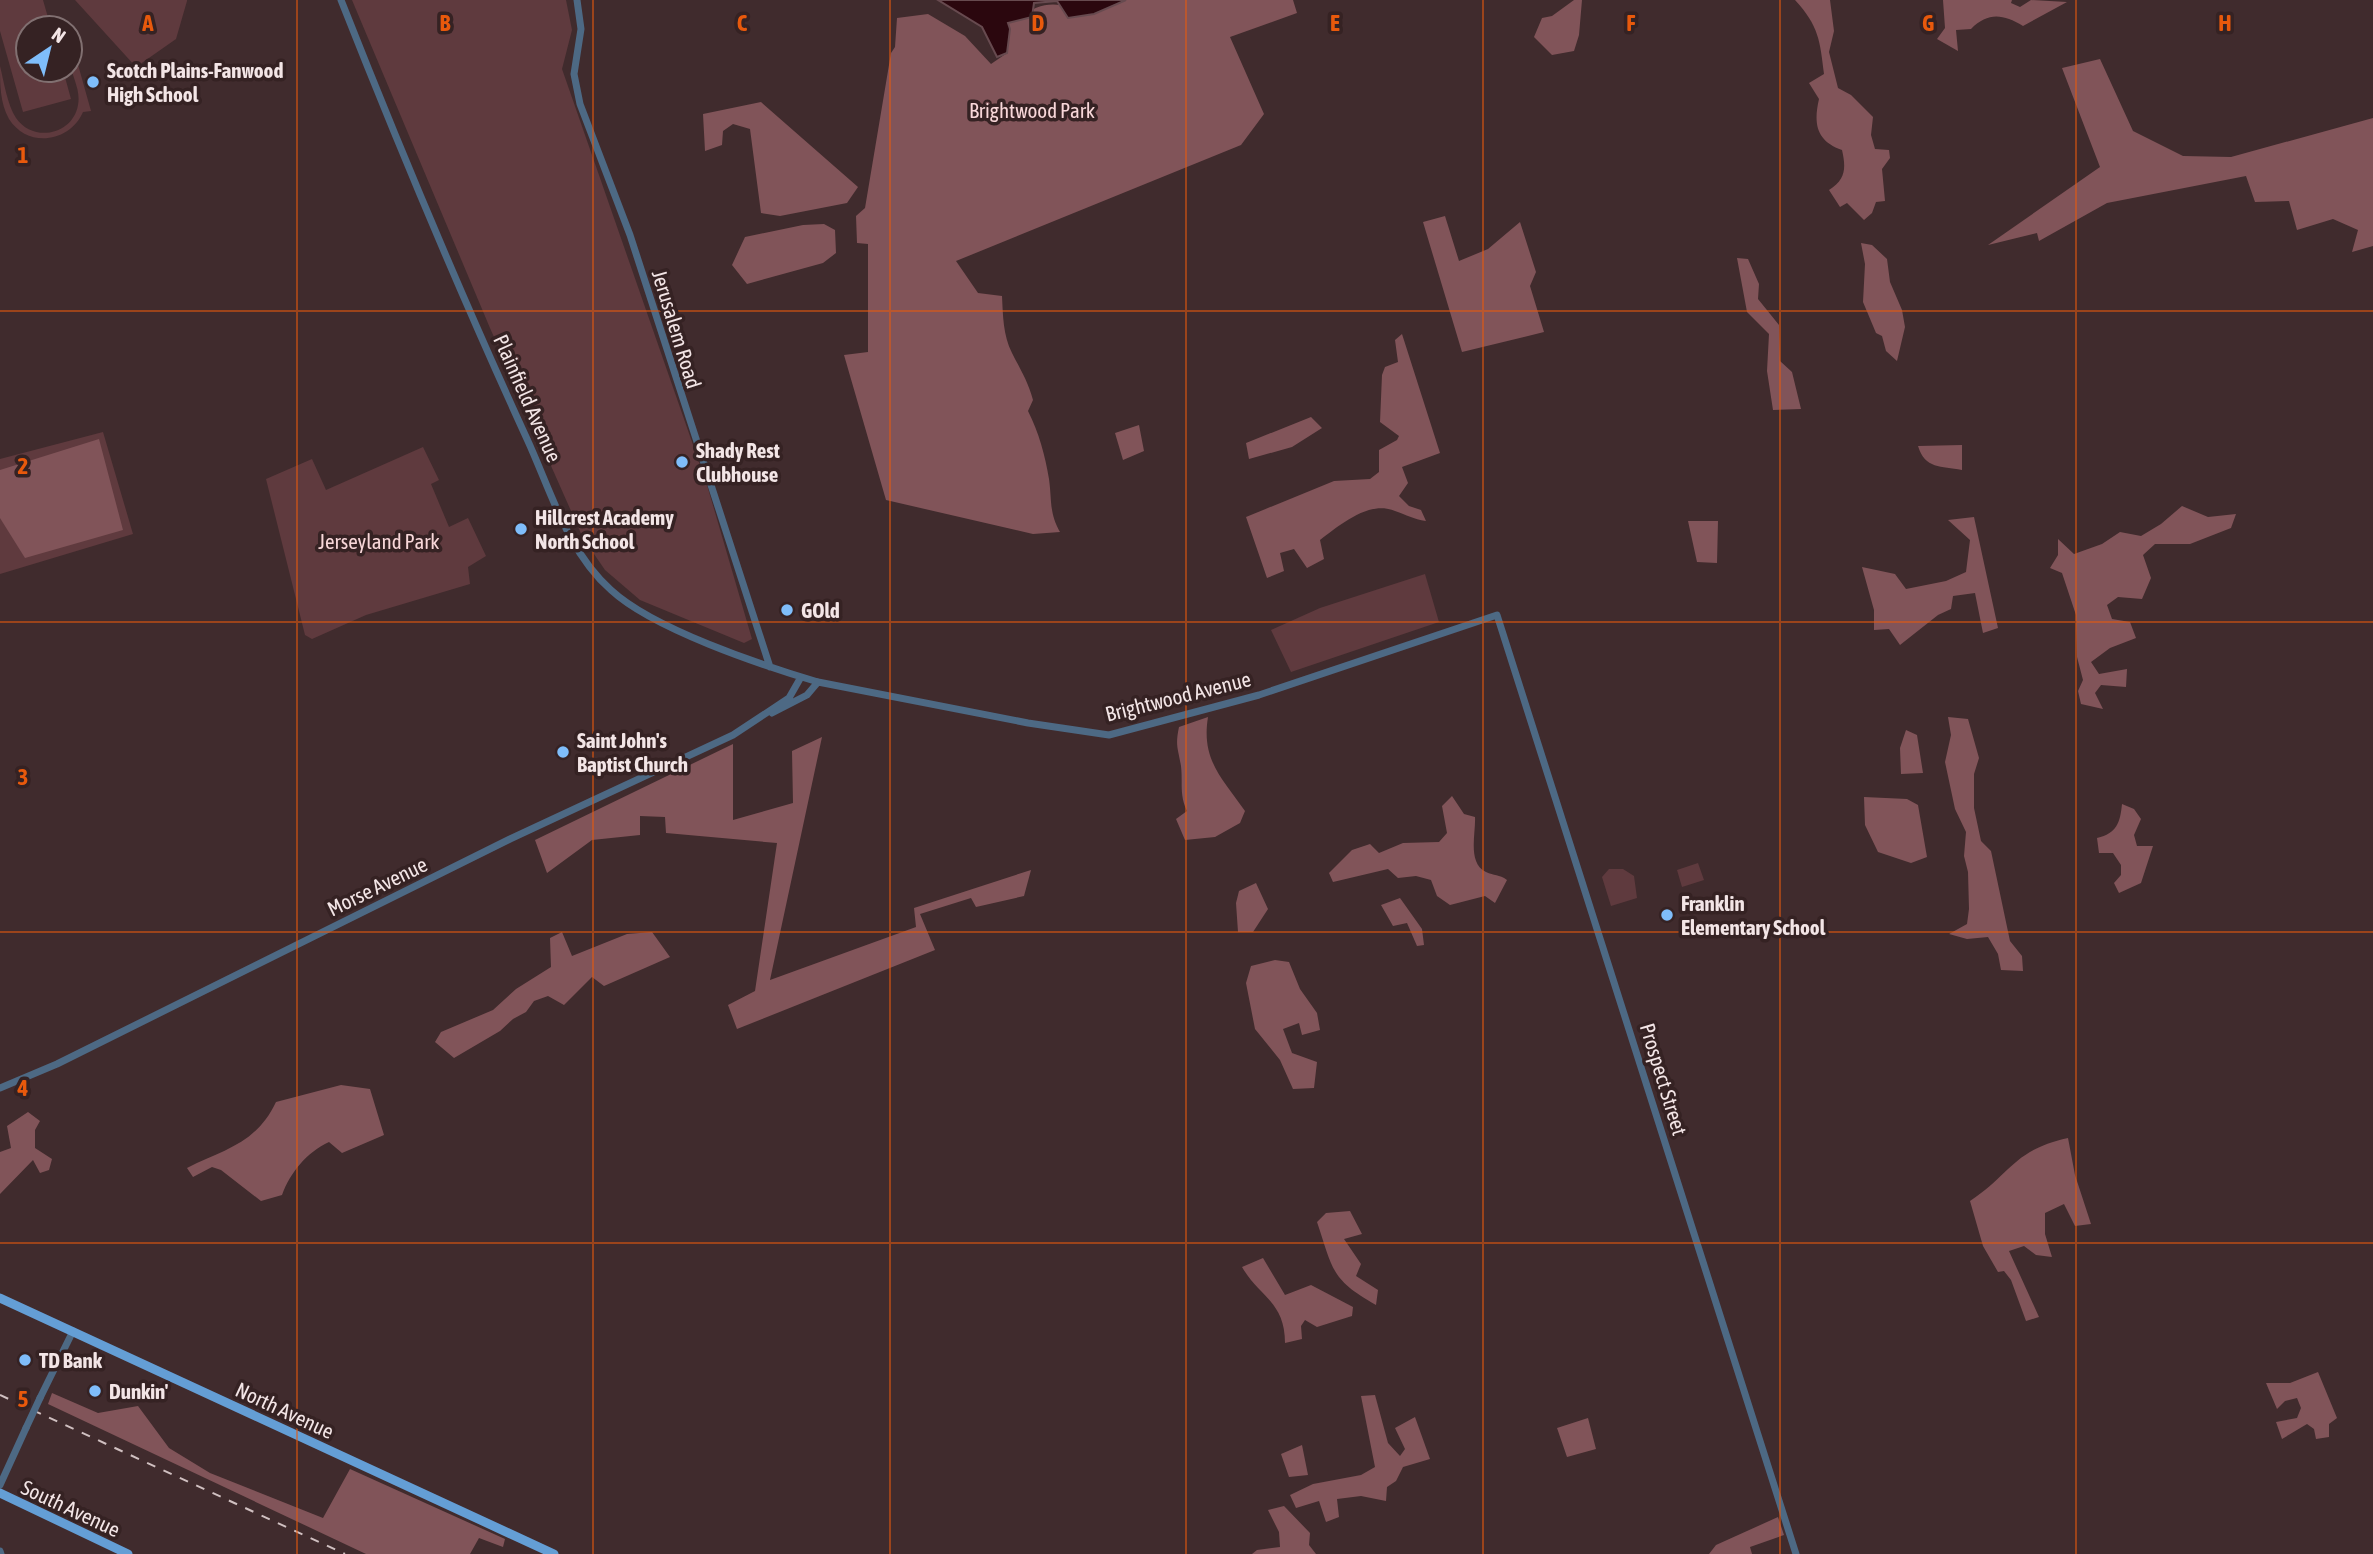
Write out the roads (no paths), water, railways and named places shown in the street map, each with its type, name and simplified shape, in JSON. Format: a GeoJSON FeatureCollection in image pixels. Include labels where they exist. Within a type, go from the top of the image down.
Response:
{"type":"FeatureCollection","features":[{"type":"Feature","properties":{"kind":"main road","name":"North Avenue"},"geometry":{"type":"LineString","coordinates":[[0,1298],[554,1554]]}},
{"type":"Feature","properties":{"kind":"main road","name":"South Avenue"},"geometry":{"type":"LineString","coordinates":[[0,1493],[128,1554]]}},
{"type":"Feature","properties":{"kind":"street","name":"Plainfield Avenue"},"geometry":{"type":"LineString","coordinates":[[341,0],[498,375],[577,550],[610,590],[641,613],[770,667],[818,682]]}},
{"type":"Feature","properties":{"kind":"street","name":"Jerusalem Road"},"geometry":{"type":"LineString","coordinates":[[577,0],[581,29],[574,74],[580,104],[630,235],[770,667]]}},
{"type":"Feature","properties":{"kind":"street","name":"Brightwood Avenue"},"geometry":{"type":"LineString","coordinates":[[818,682],[1028,723],[1109,735],[1259,695],[1497,615]]}},
{"type":"Feature","properties":{"kind":"street","name":"Prospect Street"},"geometry":{"type":"LineString","coordinates":[[1497,615],[1796,1554]]}},
{"type":"Feature","properties":{"kind":"street","name":"Morse Avenue"},"geometry":{"type":"LineString","coordinates":[[768,714],[795,692],[801,677]]}},
{"type":"Feature","properties":{"kind":"street","name":"Morse Avenue"},"geometry":{"type":"LineString","coordinates":[[0,1088],[57,1064],[510,839],[733,735],[807,695],[818,682]]}},
{"type":"Feature","properties":{"kind":"street"},"geometry":{"type":"LineString","coordinates":[[0,1485],[73,1331]]}},
{"type":"Feature","properties":{"kind":"railway"},"geometry":{"type":"LineString","coordinates":[[0,1395],[345,1554]]}},
{"type":"Feature","properties":{"kind":"place","name":"Scotch Plains-Fanwood High School"},"geometry":{"type":"Point","coordinates":[93,82]}},
{"type":"Feature","properties":{"kind":"place","name":"Shady Rest Clubhouse"},"geometry":{"type":"Point","coordinates":[682,462]}},
{"type":"Feature","properties":{"kind":"place","name":"Hillcrest Academy North School"},"geometry":{"type":"Point","coordinates":[521,529]}},
{"type":"Feature","properties":{"kind":"place","name":"GOld"},"geometry":{"type":"Point","coordinates":[787,610]}},
{"type":"Feature","properties":{"kind":"place","name":"Saint John's Baptist Church"},"geometry":{"type":"Point","coordinates":[563,752]}},
{"type":"Feature","properties":{"kind":"place","name":"Franklin Elementary School"},"geometry":{"type":"Point","coordinates":[1667,915]}},
{"type":"Feature","properties":{"kind":"place","name":"TD Bank"},"geometry":{"type":"Point","coordinates":[25,1360]}},
{"type":"Feature","properties":{"kind":"place","name":"Dunkin'"},"geometry":{"type":"Point","coordinates":[95,1391]}},
{"type":"Feature","properties":{"kind":"park label","name":"Brightwood Park"},"geometry":{"type":"Point","coordinates":[1032,110]}},
{"type":"Feature","properties":{"kind":"park label","name":"Jerseyland Park"},"geometry":{"type":"Point","coordinates":[379,541]}}]}
